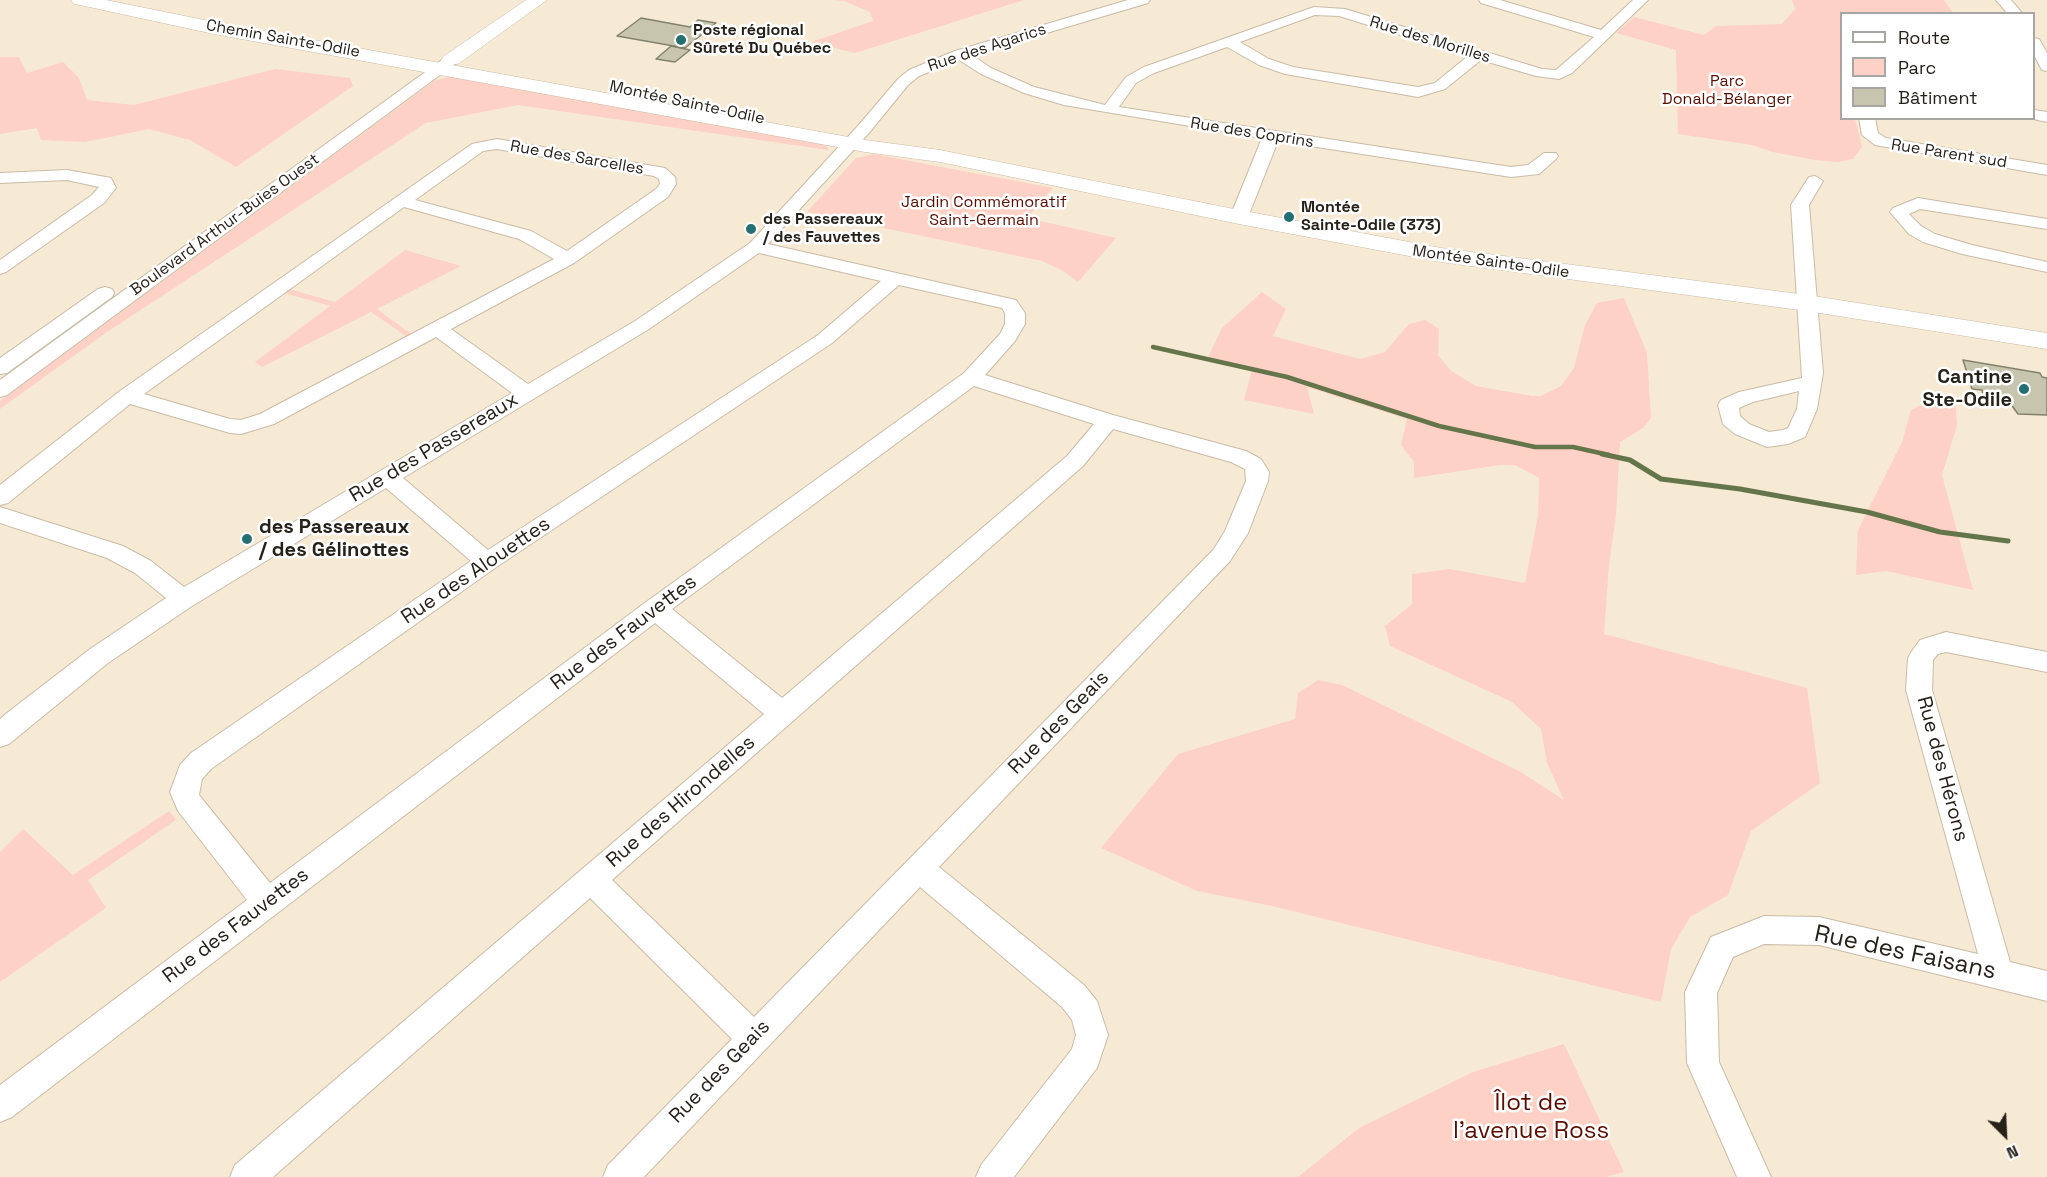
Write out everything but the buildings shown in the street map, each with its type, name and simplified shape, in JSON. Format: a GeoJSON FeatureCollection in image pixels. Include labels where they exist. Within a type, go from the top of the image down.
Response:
{"type":"FeatureCollection","features":[{"type":"Feature","properties":{"kind":"highway"},"geometry":{"type":"LineString","coordinates":[[437,62],[516,0]]}},
{"type":"Feature","properties":{"kind":"highway"},"geometry":{"type":"LineString","coordinates":[[437,62],[538,0]]}},
{"type":"Feature","properties":{"kind":"main road","name":"Chemin Sainte-Odile"},"geometry":{"type":"LineString","coordinates":[[80,0],[227,20],[437,62]]}},
{"type":"Feature","properties":{"kind":"main road","name":"Montée Sainte-Odile"},"geometry":{"type":"LineString","coordinates":[[437,62],[940,156],[1239,217],[1442,255],[1807,303],[2047,340]]}},
{"type":"Feature","properties":{"kind":"street","name":"Rue des Agarics"},"geometry":{"type":"LineString","coordinates":[[854,140],[903,82],[914,73],[960,54],[1143,0]]}},
{"type":"Feature","properties":{"kind":"street","name":"Rue des Morilles"},"geometry":{"type":"LineString","coordinates":[[1109,110],[1126,85],[1138,75],[1307,12],[1331,10],[1541,73],[1559,75],[1641,0]]}},
{"type":"Feature","properties":{"kind":"street"},"geometry":{"type":"LineString","coordinates":[[2003,0],[2014,12]]}},
{"type":"Feature","properties":{"kind":"street"},"geometry":{"type":"LineString","coordinates":[[1490,1],[1602,35]]}},
{"type":"Feature","properties":{"kind":"street"},"geometry":{"type":"LineString","coordinates":[[1227,41],[1264,62],[1290,71],[1418,92],[1440,86],[1478,55]]}},
{"type":"Feature","properties":{"kind":"street"},"geometry":{"type":"LineString","coordinates":[[2035,44],[2047,67]]}},
{"type":"Feature","properties":{"kind":"street","name":"Rue des Coprins"},"geometry":{"type":"LineString","coordinates":[[960,54],[986,71],[1029,90],[1069,102],[1109,110],[1271,137],[1511,172],[1533,170],[1550,156]]}},
{"type":"Feature","properties":{"kind":"street","name":"Boulevard Arthur-Buies Ouest"},"geometry":{"type":"LineString","coordinates":[[0,368],[271,176],[437,62]]}},
{"type":"Feature","properties":{"kind":"street","name":"Boulevard Arthur-Buies Ouest"},"geometry":{"type":"LineString","coordinates":[[0,390],[437,62]]}},
{"type":"Feature","properties":{"kind":"street","name":"Rue Parent sud"},"geometry":{"type":"LineString","coordinates":[[1867,120],[1870,135],[1881,142],[2047,170]]}},
{"type":"Feature","properties":{"kind":"street"},"geometry":{"type":"LineString","coordinates":[[1239,217],[1271,137]]}},
{"type":"Feature","properties":{"kind":"street","name":"Rue des Passereaux"},"geometry":{"type":"LineString","coordinates":[[5,724],[183,598],[642,325],[756,247],[854,140]]}},
{"type":"Feature","properties":{"kind":"street","name":"Rue des Sarcelles"},"geometry":{"type":"LineString","coordinates":[[0,497],[127,396],[478,147],[506,146],[659,172],[667,177],[668,184],[662,192],[568,259],[267,419],[248,425],[223,424],[127,396]]}},
{"type":"Feature","properties":{"kind":"street"},"geometry":{"type":"LineString","coordinates":[[0,178],[67,175],[105,182],[108,188],[98,199],[0,268]]}},
{"type":"Feature","properties":{"kind":"street"},"geometry":{"type":"LineString","coordinates":[[1810,384],[1813,372],[1800,205],[1815,182]]}},
{"type":"Feature","properties":{"kind":"street"},"geometry":{"type":"LineString","coordinates":[[400,201],[525,235],[568,259]]}},
{"type":"Feature","properties":{"kind":"street"},"geometry":{"type":"LineString","coordinates":[[2047,224],[1918,203],[1899,212],[1910,226],[1929,238],[1968,250],[2047,267]]}},
{"type":"Feature","properties":{"kind":"street","name":"Rue des Fauvettes"},"geometry":{"type":"LineString","coordinates":[[0,1105],[655,609],[971,378],[1008,337],[1015,324],[1015,313],[1009,304],[893,280],[756,247]]}},
{"type":"Feature","properties":{"kind":"street","name":"Rue des Alouettes"},"geometry":{"type":"LineString","coordinates":[[267,903],[188,802],[184,792],[190,773],[201,761],[487,562],[825,339],[893,280]]}},
{"type":"Feature","properties":{"kind":"street"},"geometry":{"type":"LineString","coordinates":[[437,328],[526,393]]}},
{"type":"Feature","properties":{"kind":"street","name":"Rue des Geais"},"geometry":{"type":"LineString","coordinates":[[620,1177],[1222,555],[1236,533],[1257,481],[1258,472],[1253,464],[1238,456],[1108,421],[971,378]]}},
{"type":"Feature","properties":{"kind":"street","name":"Rue des Hirondelles"},"geometry":{"type":"LineString","coordinates":[[247,1177],[1075,461],[1108,421]]}},
{"type":"Feature","properties":{"kind":"street"},"geometry":{"type":"LineString","coordinates":[[387,477],[487,562]]}},
{"type":"Feature","properties":{"kind":"street"},"geometry":{"type":"LineString","coordinates":[[0,514],[115,552],[143,567],[183,598]]}},
{"type":"Feature","properties":{"kind":"street"},"geometry":{"type":"LineString","coordinates":[[655,609],[783,714]]}},
{"type":"Feature","properties":{"kind":"street","name":"Rue des Hérons"},"geometry":{"type":"LineString","coordinates":[[1998,973],[1919,690],[1921,658],[1929,647],[1946,642],[2047,662]]}},
{"type":"Feature","properties":{"kind":"street"},"geometry":{"type":"LineString","coordinates":[[919,868],[1073,996],[1086,1012],[1092,1035],[1086,1057],[993,1177]]}},
{"type":"Feature","properties":{"kind":"street"},"geometry":{"type":"LineString","coordinates":[[592,880],[753,1038]]}},
{"type":"Feature","properties":{"kind":"street","name":"Rue des Faisans"},"geometry":{"type":"LineString","coordinates":[[1754,1177],[1703,1063],[1701,992],[1722,947],[1764,930],[1819,931],[2047,986]]}},
{"type":"Feature","properties":{"kind":"green space"},"geometry":{"type":"Polygon","coordinates":[[[833,0],[1024,0],[855,53],[811,42],[873,21],[870,12],[844,1],[833,0]]]}},
{"type":"Feature","properties":{"kind":"green space","name":"Parc Donald-Bélanger"},"geometry":{"type":"Polygon","coordinates":[[[1792,0],[1944,0],[1952,12],[1840,12],[1840,120],[1855,120],[1862,147],[1853,159],[1838,162],[1815,160],[1773,152],[1752,145],[1678,134],[1676,50],[1616,33],[1634,17],[1704,35],[1716,26],[1782,24],[1795,9],[1792,0]]]}},
{"type":"Feature","properties":{"kind":"green space"},"geometry":{"type":"Polygon","coordinates":[[[0,57],[19,57],[27,73],[63,62],[79,78],[87,100],[134,105],[275,69],[350,78],[353,86],[236,167],[190,140],[149,129],[85,142],[41,140],[37,128],[0,134],[0,57]]]}},
{"type":"Feature","properties":{"kind":"green space"},"geometry":{"type":"Polygon","coordinates":[[[452,76],[822,143],[828,150],[518,105],[426,123],[107,332],[0,409],[0,401],[434,81],[452,76]]]}},
{"type":"Feature","properties":{"kind":"green space","name":"Jardin Commémoratif Saint-Germain"},"geometry":{"type":"Polygon","coordinates":[[[873,154],[1053,188],[1027,218],[1116,238],[1078,282],[1063,271],[1042,261],[807,212],[856,158],[873,154]]]}},
{"type":"Feature","properties":{"kind":"green space"},"geometry":{"type":"Polygon","coordinates":[[[405,250],[461,266],[377,309],[411,334],[406,336],[371,312],[262,367],[255,362],[330,306],[285,293],[289,289],[335,302],[405,250]]]}},
{"type":"Feature","properties":{"kind":"green space"},"geometry":{"type":"Polygon","coordinates":[[[1262,292],[1286,309],[1273,336],[1360,359],[1385,352],[1409,324],[1425,320],[1439,329],[1438,355],[1451,371],[1476,386],[1532,396],[1541,396],[1561,386],[1574,368],[1585,325],[1597,303],[1624,298],[1647,353],[1651,418],[1643,428],[1620,442],[1616,515],[1609,565],[1604,634],[1807,688],[1820,783],[1751,831],[1728,895],[1690,917],[1671,949],[1661,1002],[1272,906],[1197,891],[1101,848],[1178,754],[1295,719],[1298,693],[1318,680],[1342,685],[1519,771],[1564,800],[1547,763],[1541,729],[1512,702],[1390,646],[1385,626],[1412,604],[1412,574],[1450,569],[1525,583],[1538,516],[1539,478],[1515,465],[1500,465],[1414,478],[1414,462],[1401,445],[1407,419],[1307,387],[1314,414],[1244,400],[1252,370],[1207,359],[1222,328],[1262,292]]]}},
{"type":"Feature","properties":{"kind":"green space"},"geometry":{"type":"Polygon","coordinates":[[[1932,399],[1956,407],[1957,425],[1942,475],[1973,590],[1886,571],[1856,575],[1858,530],[1902,442],[1911,410],[1932,399]]]}},
{"type":"Feature","properties":{"kind":"green space"},"geometry":{"type":"Polygon","coordinates":[[[169,811],[176,820],[88,880],[106,908],[0,982],[0,852],[23,829],[73,875],[169,811]]]}},
{"type":"Feature","properties":{"kind":"green space","name":"Îlot de l'avenue Ross"},"geometry":{"type":"Polygon","coordinates":[[[1564,1044],[1624,1172],[1606,1177],[1298,1177],[1359,1128],[1473,1072],[1564,1044]]]}},
{"type":"Feature","properties":{"kind":"waterway"},"geometry":{"type":"LineString","coordinates":[[1153,347],[1287,377],[1439,426],[1535,447],[1573,447],[1609,455]]}},
{"type":"Feature","properties":{"kind":"waterway"},"geometry":{"type":"LineString","coordinates":[[1602,454],[1630,460],[1661,479],[1740,489],[1867,512],[1940,532],[2008,541]]}},
{"type":"Feature","properties":{"kind":"place","name":"Poste régional Sûreté Du Québec"},"geometry":{"type":"Point","coordinates":[681,40]}},
{"type":"Feature","properties":{"kind":"place","name":"Montée Sainte-Odile (373)"},"geometry":{"type":"Point","coordinates":[1289,217]}},
{"type":"Feature","properties":{"kind":"place","name":"des Passereaux / des Fauvettes"},"geometry":{"type":"Point","coordinates":[751,229]}},
{"type":"Feature","properties":{"kind":"place","name":"Cantine Ste-Odile"},"geometry":{"type":"Point","coordinates":[2024,389]}},
{"type":"Feature","properties":{"kind":"place","name":"des Passereaux / des Gélinottes"},"geometry":{"type":"Point","coordinates":[247,539]}}]}
